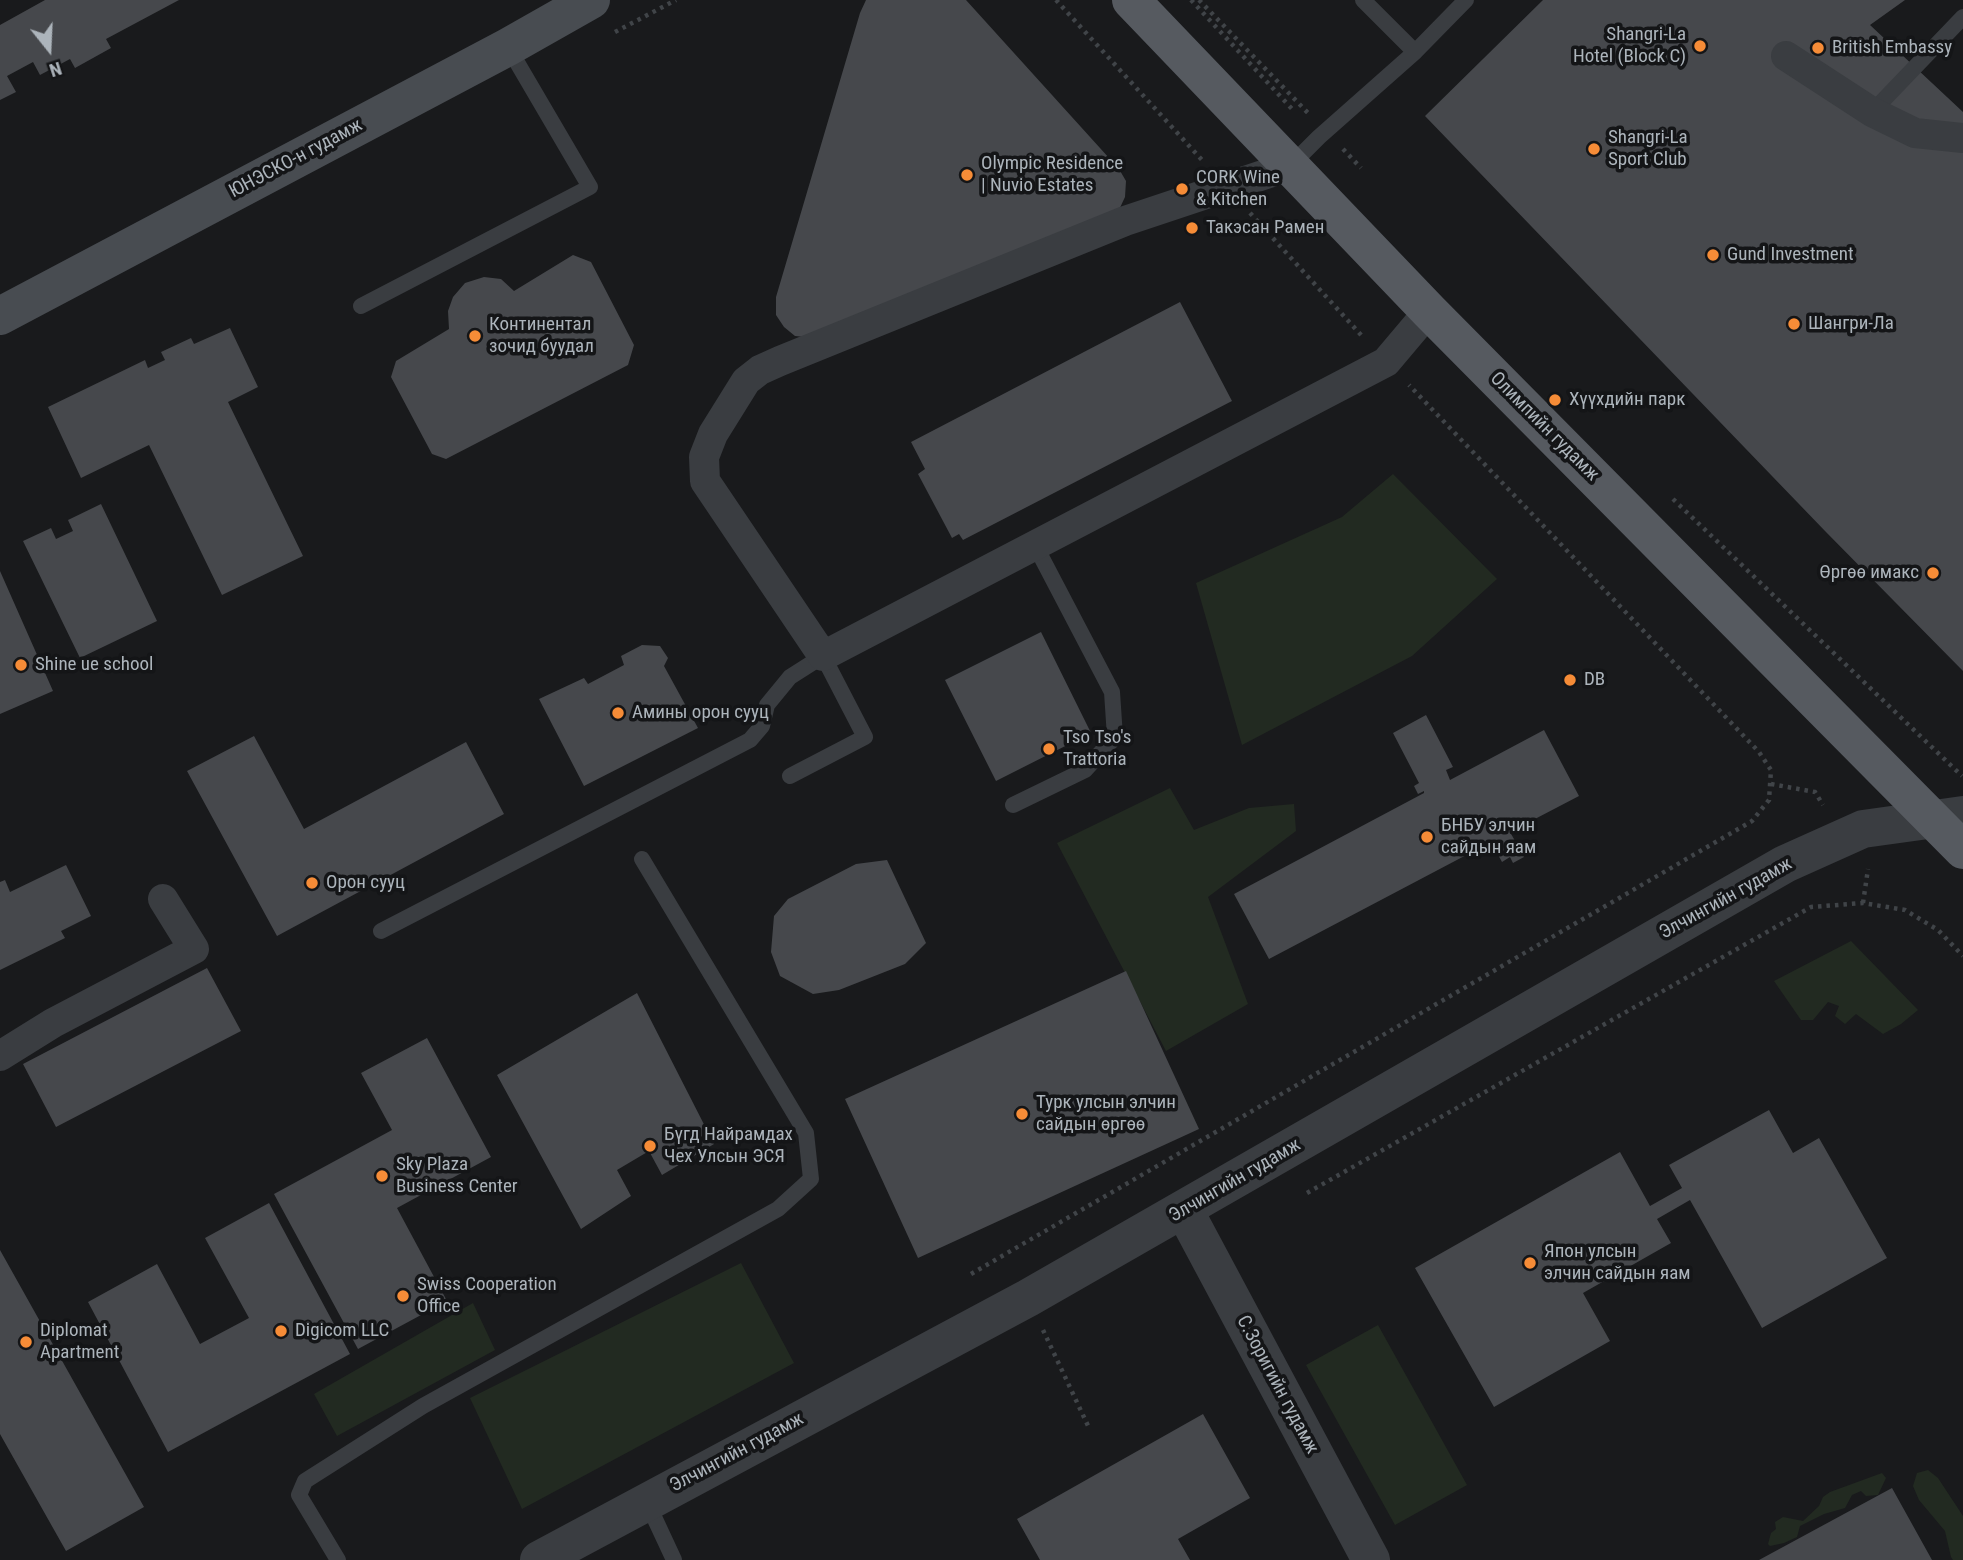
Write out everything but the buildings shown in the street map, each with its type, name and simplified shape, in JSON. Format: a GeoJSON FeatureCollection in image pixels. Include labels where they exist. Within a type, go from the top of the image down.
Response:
{"type":"FeatureCollection","features":[{"type":"Feature","properties":{"kind":"main road","name":"ЮНЭСКО-н гудамж"},"geometry":{"type":"LineString","coordinates":[[0,317],[508,47],[591,0]]}},
{"type":"Feature","properties":{"kind":"main road","name":"Олимпийн гудамж"},"geometry":{"type":"LineString","coordinates":[[1130,0],[1429,311],[1948,817],[1963,850]]}},
{"type":"Feature","properties":{"kind":"street"},"geometry":{"type":"LineString","coordinates":[[1786,56],[1872,111],[1915,133],[1963,138]]}},
{"type":"Feature","properties":{"kind":"street"},"geometry":{"type":"LineString","coordinates":[[1290,166],[1125,221],[780,361],[760,370],[746,381],[713,433],[704,457],[705,481],[823,656],[1386,362],[1429,311]]}},
{"type":"Feature","properties":{"kind":"street","name":"Элчингийн гудамж"},"geometry":{"type":"LineString","coordinates":[[539,1560],[1028,1298],[1784,864],[1863,829],[1948,817]]}},
{"type":"Feature","properties":{"kind":"street"},"geometry":{"type":"LineString","coordinates":[[0,1056],[53,1023],[194,949],[163,899]]}},
{"type":"Feature","properties":{"kind":"street","name":"С.Зоригийн гудамж"},"geometry":{"type":"LineString","coordinates":[[1184,1210],[1371,1560]]}},
{"type":"Feature","properties":{"kind":"lane"},"geometry":{"type":"LineString","coordinates":[[1363,0],[1415,52]]}},
{"type":"Feature","properties":{"kind":"lane"},"geometry":{"type":"LineString","coordinates":[[1290,166],[1415,52],[1466,0]]}},
{"type":"Feature","properties":{"kind":"lane"},"geometry":{"type":"LineString","coordinates":[[1872,111],[1963,17]]}},
{"type":"Feature","properties":{"kind":"lane"},"geometry":{"type":"LineString","coordinates":[[361,306],[590,187],[508,47]]}},
{"type":"Feature","properties":{"kind":"lane"},"geometry":{"type":"LineString","coordinates":[[1013,805],[1085,770],[1115,737],[1112,692],[1035,545]]}},
{"type":"Feature","properties":{"kind":"lane"},"geometry":{"type":"LineString","coordinates":[[382,931],[750,740],[762,726],[767,705],[790,677],[823,656],[865,737],[790,776]]}},
{"type":"Feature","properties":{"kind":"lane"},"geometry":{"type":"LineString","coordinates":[[338,1560],[299,1494],[305,1481],[423,1406],[778,1209],[811,1178],[806,1133],[642,859]]}},
{"type":"Feature","properties":{"kind":"lane"},"geometry":{"type":"LineString","coordinates":[[647,1502],[674,1560]]}},
{"type":"Feature","properties":{"kind":"path"},"geometry":{"type":"LineString","coordinates":[[971,1274],[1752,821],[1769,800],[1771,770],[1759,752],[1386,362],[1056,0]]}},
{"type":"Feature","properties":{"kind":"path"},"geometry":{"type":"LineString","coordinates":[[1191,0],[1322,134],[1361,168]]}},
{"type":"Feature","properties":{"kind":"path"},"geometry":{"type":"LineString","coordinates":[[1199,0],[1322,134]]}},
{"type":"Feature","properties":{"kind":"path"},"geometry":{"type":"LineString","coordinates":[[1669,495],[1963,777]]}},
{"type":"Feature","properties":{"kind":"path"},"geometry":{"type":"LineString","coordinates":[[1307,1193],[1811,907],[1863,903],[1905,910],[1938,930],[1963,956]]}},
{"type":"Feature","properties":{"kind":"path"},"geometry":{"type":"LineString","coordinates":[[1028,1298],[1090,1430]]}},
{"type":"Feature","properties":{"kind":"shaded area"},"geometry":{"type":"Polygon","coordinates":[[[1393,474],[1497,579],[1412,656],[1242,745],[1196,583],[1342,517],[1393,474]]]}},
{"type":"Feature","properties":{"kind":"shaded area"},"geometry":{"type":"Polygon","coordinates":[[[1170,788],[1194,830],[1249,808],[1294,804],[1296,831],[1208,897],[1248,1004],[1166,1051],[1057,843],[1170,788]]]}},
{"type":"Feature","properties":{"kind":"shaded area"},"geometry":{"type":"Polygon","coordinates":[[[1851,941],[1918,1010],[1883,1034],[1856,1014],[1845,1024],[1835,1016],[1839,1006],[1828,1002],[1813,1020],[1801,1020],[1774,981],[1851,941]]]}},
{"type":"Feature","properties":{"kind":"shaded area"},"geometry":{"type":"Polygon","coordinates":[[[741,1263],[794,1363],[522,1509],[470,1398],[741,1263]]]}},
{"type":"Feature","properties":{"kind":"shaded area"},"geometry":{"type":"Polygon","coordinates":[[[473,1303],[495,1350],[337,1436],[314,1394],[473,1303]]]}},
{"type":"Feature","properties":{"kind":"shaded area"},"geometry":{"type":"Polygon","coordinates":[[[1378,1325],[1467,1485],[1395,1525],[1306,1365],[1378,1325]]]}},
{"type":"Feature","properties":{"kind":"shaded area"},"geometry":{"type":"Polygon","coordinates":[[[1928,1470],[1938,1478],[1963,1516],[1963,1560],[1953,1560],[1945,1531],[1919,1500],[1913,1486],[1917,1473],[1928,1470]]]}},
{"type":"Feature","properties":{"kind":"shaded area"},"geometry":{"type":"Polygon","coordinates":[[[1882,1473],[1886,1478],[1878,1495],[1866,1496],[1861,1491],[1852,1495],[1845,1508],[1824,1514],[1800,1526],[1797,1537],[1784,1543],[1770,1546],[1768,1544],[1771,1533],[1776,1529],[1775,1522],[1783,1517],[1803,1521],[1830,1492],[1882,1473]]]}},
{"type":"Feature","properties":{"kind":"place","name":"Shangri-La Hotel (Block C)"},"geometry":{"type":"Point","coordinates":[1700,46]}},
{"type":"Feature","properties":{"kind":"place","name":"British Embassy"},"geometry":{"type":"Point","coordinates":[1818,48]}},
{"type":"Feature","properties":{"kind":"place","name":"Shangri-La Sport Club"},"geometry":{"type":"Point","coordinates":[1594,149]}},
{"type":"Feature","properties":{"kind":"place","name":"Olympic Residence | Nuvio Estates"},"geometry":{"type":"Point","coordinates":[967,175]}},
{"type":"Feature","properties":{"kind":"place","name":"CORK Wine & Kitchen"},"geometry":{"type":"Point","coordinates":[1182,189]}},
{"type":"Feature","properties":{"kind":"place","name":"Такэсан Рамен"},"geometry":{"type":"Point","coordinates":[1192,228]}},
{"type":"Feature","properties":{"kind":"place","name":"Gund Investment"},"geometry":{"type":"Point","coordinates":[1713,255]}},
{"type":"Feature","properties":{"kind":"place","name":"Шангри-Лa"},"geometry":{"type":"Point","coordinates":[1794,324]}},
{"type":"Feature","properties":{"kind":"place","name":"Континентал зочид буудал"},"geometry":{"type":"Point","coordinates":[475,336]}},
{"type":"Feature","properties":{"kind":"place","name":"Хүүхдийн парк"},"geometry":{"type":"Point","coordinates":[1555,400]}},
{"type":"Feature","properties":{"kind":"place","name":"Өргөө имакс"},"geometry":{"type":"Point","coordinates":[1933,573]}},
{"type":"Feature","properties":{"kind":"place","name":"Shine ue school"},"geometry":{"type":"Point","coordinates":[21,665]}},
{"type":"Feature","properties":{"kind":"place","name":"DB"},"geometry":{"type":"Point","coordinates":[1570,680]}},
{"type":"Feature","properties":{"kind":"place","name":"Амины орон сууц"},"geometry":{"type":"Point","coordinates":[618,713]}},
{"type":"Feature","properties":{"kind":"place","name":"Tso Tso's Trattoria"},"geometry":{"type":"Point","coordinates":[1049,749]}},
{"type":"Feature","properties":{"kind":"place","name":"БНБУ элчин сайдын яам"},"geometry":{"type":"Point","coordinates":[1427,837]}},
{"type":"Feature","properties":{"kind":"place","name":"Орон сууц"},"geometry":{"type":"Point","coordinates":[312,883]}},
{"type":"Feature","properties":{"kind":"place","name":"Турк улсын элчин сайдын өргөө"},"geometry":{"type":"Point","coordinates":[1022,1114]}},
{"type":"Feature","properties":{"kind":"place","name":"Бүгд Найрамдах Чех Улсын ЭСЯ"},"geometry":{"type":"Point","coordinates":[650,1146]}},
{"type":"Feature","properties":{"kind":"place","name":"Sky Plaza Business Center"},"geometry":{"type":"Point","coordinates":[382,1176]}},
{"type":"Feature","properties":{"kind":"place","name":"Япон улсын элчин сайдын яам"},"geometry":{"type":"Point","coordinates":[1530,1263]}},
{"type":"Feature","properties":{"kind":"place","name":"Swiss Cooperation Office"},"geometry":{"type":"Point","coordinates":[403,1296]}},
{"type":"Feature","properties":{"kind":"place","name":"Digicom LLC"},"geometry":{"type":"Point","coordinates":[281,1331]}},
{"type":"Feature","properties":{"kind":"place","name":"Diplomat Apartment"},"geometry":{"type":"Point","coordinates":[26,1342]}}]}
